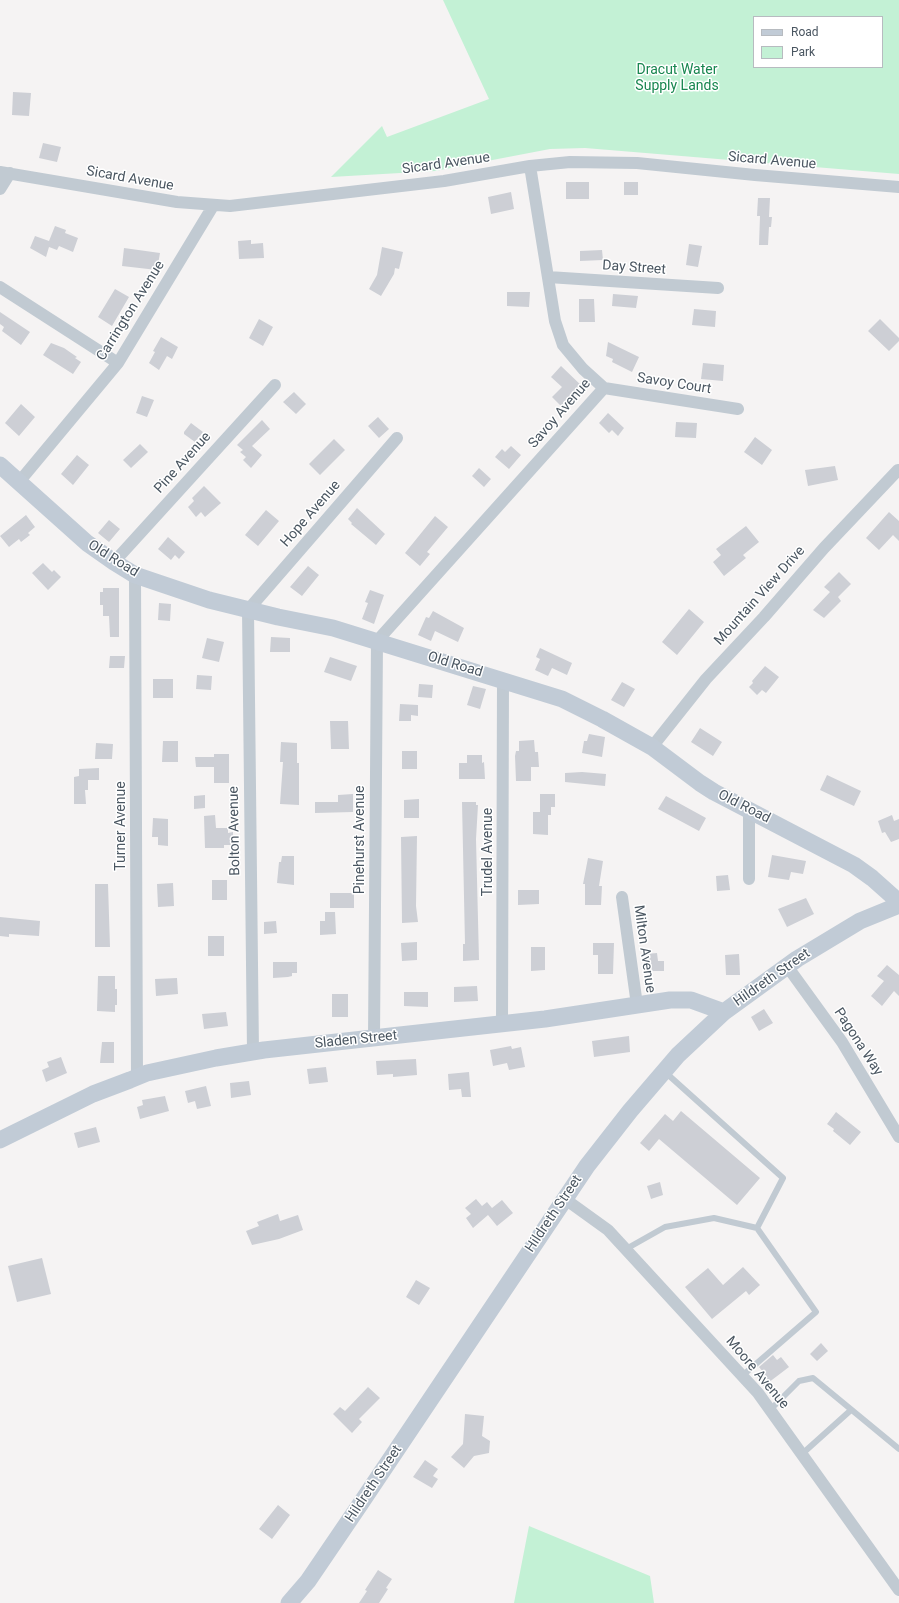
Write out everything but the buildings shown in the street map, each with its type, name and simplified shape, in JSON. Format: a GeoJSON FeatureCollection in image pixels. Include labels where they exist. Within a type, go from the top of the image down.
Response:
{"type":"FeatureCollection","features":[{"type":"Feature","properties":{"kind":"street","name":"Sicard Avenue"},"geometry":{"type":"LineString","coordinates":[[5,173],[176,202],[213,206],[246,205],[444,181],[530,166],[570,162],[637,163],[899,187]]}},
{"type":"Feature","properties":{"kind":"street","name":"Savoy Avenue"},"geometry":{"type":"LineString","coordinates":[[377,641],[604,388],[583,369],[563,345],[555,321],[530,166]]}},
{"type":"Feature","properties":{"kind":"street"},"geometry":{"type":"LineString","coordinates":[[0,189],[5,173]]}},
{"type":"Feature","properties":{"kind":"street","name":"Carrington Avenue"},"geometry":{"type":"LineString","coordinates":[[19,482],[118,363],[213,206]]}},
{"type":"Feature","properties":{"kind":"street","name":"Day Street"},"geometry":{"type":"LineString","coordinates":[[548,277],[718,288]]}},
{"type":"Feature","properties":{"kind":"street"},"geometry":{"type":"LineString","coordinates":[[0,287],[118,363]]}},
{"type":"Feature","properties":{"kind":"street","name":"Pine Avenue"},"geometry":{"type":"LineString","coordinates":[[114,562],[275,385]]}},
{"type":"Feature","properties":{"kind":"street","name":"Savoy Court"},"geometry":{"type":"LineString","coordinates":[[604,388],[738,409]]}},
{"type":"Feature","properties":{"kind":"street","name":"Hope Avenue"},"geometry":{"type":"LineString","coordinates":[[248,610],[397,438]]}},
{"type":"Feature","properties":{"kind":"street","name":"Old Road"},"geometry":{"type":"LineString","coordinates":[[0,465],[86,543],[135,574],[209,600],[333,628],[562,699],[652,747],[700,783],[854,865],[878,882],[899,902]]}},
{"type":"Feature","properties":{"kind":"street","name":"Mountain View Drive"},"geometry":{"type":"LineString","coordinates":[[652,747],[706,679],[764,617],[824,548],[898,470]]}},
{"type":"Feature","properties":{"kind":"street","name":"Turner Avenue"},"geometry":{"type":"LineString","coordinates":[[135,574],[136,1077]]}},
{"type":"Feature","properties":{"kind":"street","name":"Bolton Avenue"},"geometry":{"type":"LineString","coordinates":[[248,610],[253,1052]]}},
{"type":"Feature","properties":{"kind":"street","name":"Pinehurst Avenue"},"geometry":{"type":"LineString","coordinates":[[374,1038],[377,641]]}},
{"type":"Feature","properties":{"kind":"street","name":"Trudel Avenue"},"geometry":{"type":"LineString","coordinates":[[502,1024],[503,680]]}},
{"type":"Feature","properties":{"kind":"street"},"geometry":{"type":"LineString","coordinates":[[749,810],[749,879]]}},
{"type":"Feature","properties":{"kind":"street","name":"Milton Avenue"},"geometry":{"type":"LineString","coordinates":[[622,897],[637,1005]]}},
{"type":"Feature","properties":{"kind":"street","name":"Hildreth Street"},"geometry":{"type":"LineString","coordinates":[[289,1603],[308,1580],[355,1512],[565,1199],[625,1118],[664,1071],[678,1055],[724,1012],[797,958],[860,922],[899,905]]}},
{"type":"Feature","properties":{"kind":"street","name":"Pagona Way"},"geometry":{"type":"LineString","coordinates":[[787,966],[842,1042],[899,1137]]}},
{"type":"Feature","properties":{"kind":"street","name":"Sladen Street"},"geometry":{"type":"LineString","coordinates":[[0,1140],[93,1094],[136,1077],[147,1073],[216,1058],[253,1052],[502,1024],[670,1000],[691,1000],[724,1012]]}},
{"type":"Feature","properties":{"kind":"street","name":"Moore Avenue"},"geometry":{"type":"LineString","coordinates":[[565,1199],[608,1230],[742,1376],[770,1410],[899,1590]]}},
{"type":"Feature","properties":{"kind":"lane"},"geometry":{"type":"LineString","coordinates":[[664,1071],[783,1178],[757,1228]]}},
{"type":"Feature","properties":{"kind":"lane"},"geometry":{"type":"LineString","coordinates":[[626,1249],[665,1227],[714,1218],[757,1228],[816,1312],[742,1376]]}},
{"type":"Feature","properties":{"kind":"lane"},"geometry":{"type":"LineString","coordinates":[[770,1410],[799,1381],[812,1378],[899,1450]]}},
{"type":"Feature","properties":{"kind":"lane"},"geometry":{"type":"LineString","coordinates":[[802,1454],[851,1410]]}},
{"type":"Feature","properties":{"kind":"green space","name":"Dracut Water Supply Lands"},"geometry":{"type":"Polygon","coordinates":[[[443,0],[899,0],[899,174],[585,148],[550,149],[435,171],[331,177],[382,126],[387,137],[489,99],[443,0]]]}},
{"type":"Feature","properties":{"kind":"green space"},"geometry":{"type":"Polygon","coordinates":[[[529,1526],[650,1576],[654,1603],[514,1603],[529,1526]]]}}]}
